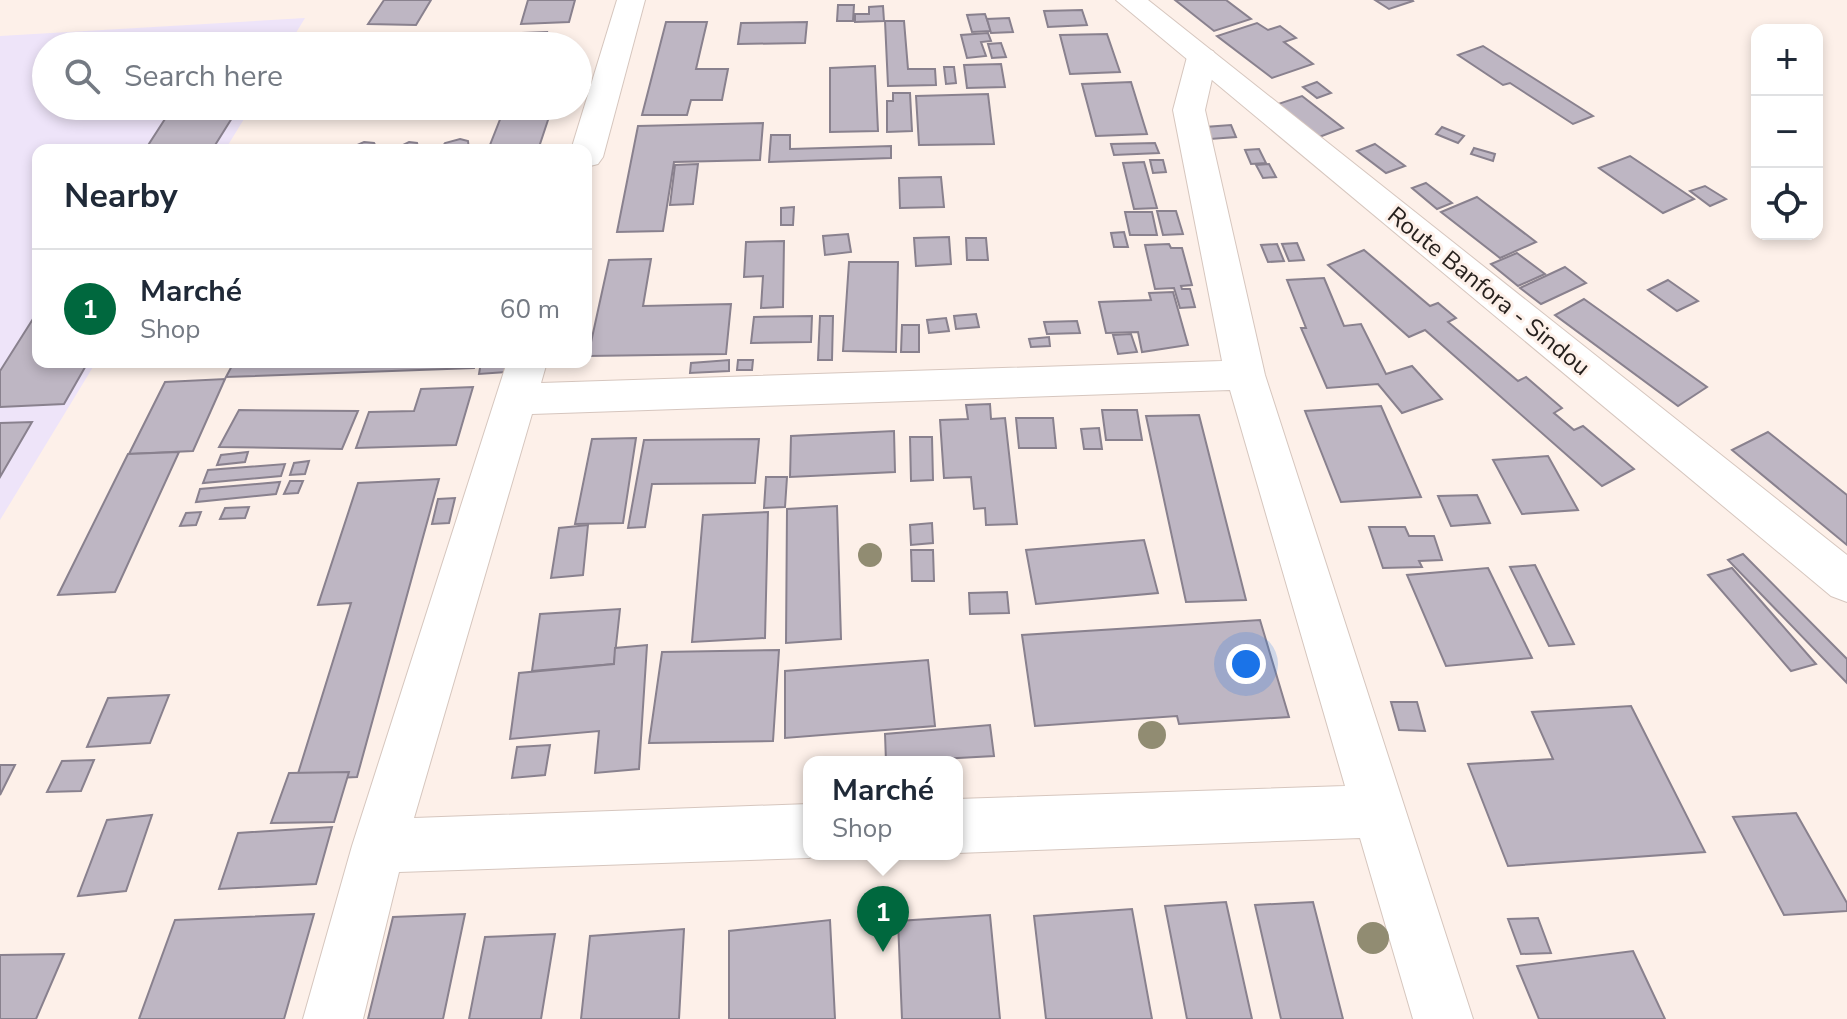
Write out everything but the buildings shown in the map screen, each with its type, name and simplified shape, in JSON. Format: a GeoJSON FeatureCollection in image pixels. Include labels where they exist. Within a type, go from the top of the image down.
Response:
{"type":"FeatureCollection","features":[{"type":"Feature","properties":{"kind":"street"},"geometry":{"type":"LineString","coordinates":[[590,144],[631,0]]}},
{"type":"Feature","properties":{"kind":"street","name":"Route Banfora - Sindou"},"geometry":{"type":"LineString","coordinates":[[1130,0],[1847,582]]}},
{"type":"Feature","properties":{"kind":"street"},"geometry":{"type":"LineString","coordinates":[[1202,57],[1189,110],[1245,375],[1443,1019]]}},
{"type":"Feature","properties":{"kind":"street"},"geometry":{"type":"LineString","coordinates":[[333,1019],[379,846],[522,381],[1245,375]]}},
{"type":"Feature","properties":{"kind":"street"},"geometry":{"type":"LineString","coordinates":[[963,826],[1378,811]]}},
{"type":"Feature","properties":{"kind":"street"},"geometry":{"type":"LineString","coordinates":[[379,846],[803,831]]}},
{"type":"Feature","properties":{"kind":"shaded area"},"geometry":{"type":"Polygon","coordinates":[[[305,18],[296,32],[68,32],[305,18]]]}},
{"type":"Feature","properties":{"kind":"shaded area"},"geometry":{"type":"Polygon","coordinates":[[[32,34],[32,120],[243,120],[229,144],[32,144],[32,368],[92,368],[0,520],[0,36],[32,34]]]}},
{"type":"Feature","properties":{"kind":"place","name":"Marché"},"geometry":{"type":"Point","coordinates":[883,952]}}]}
